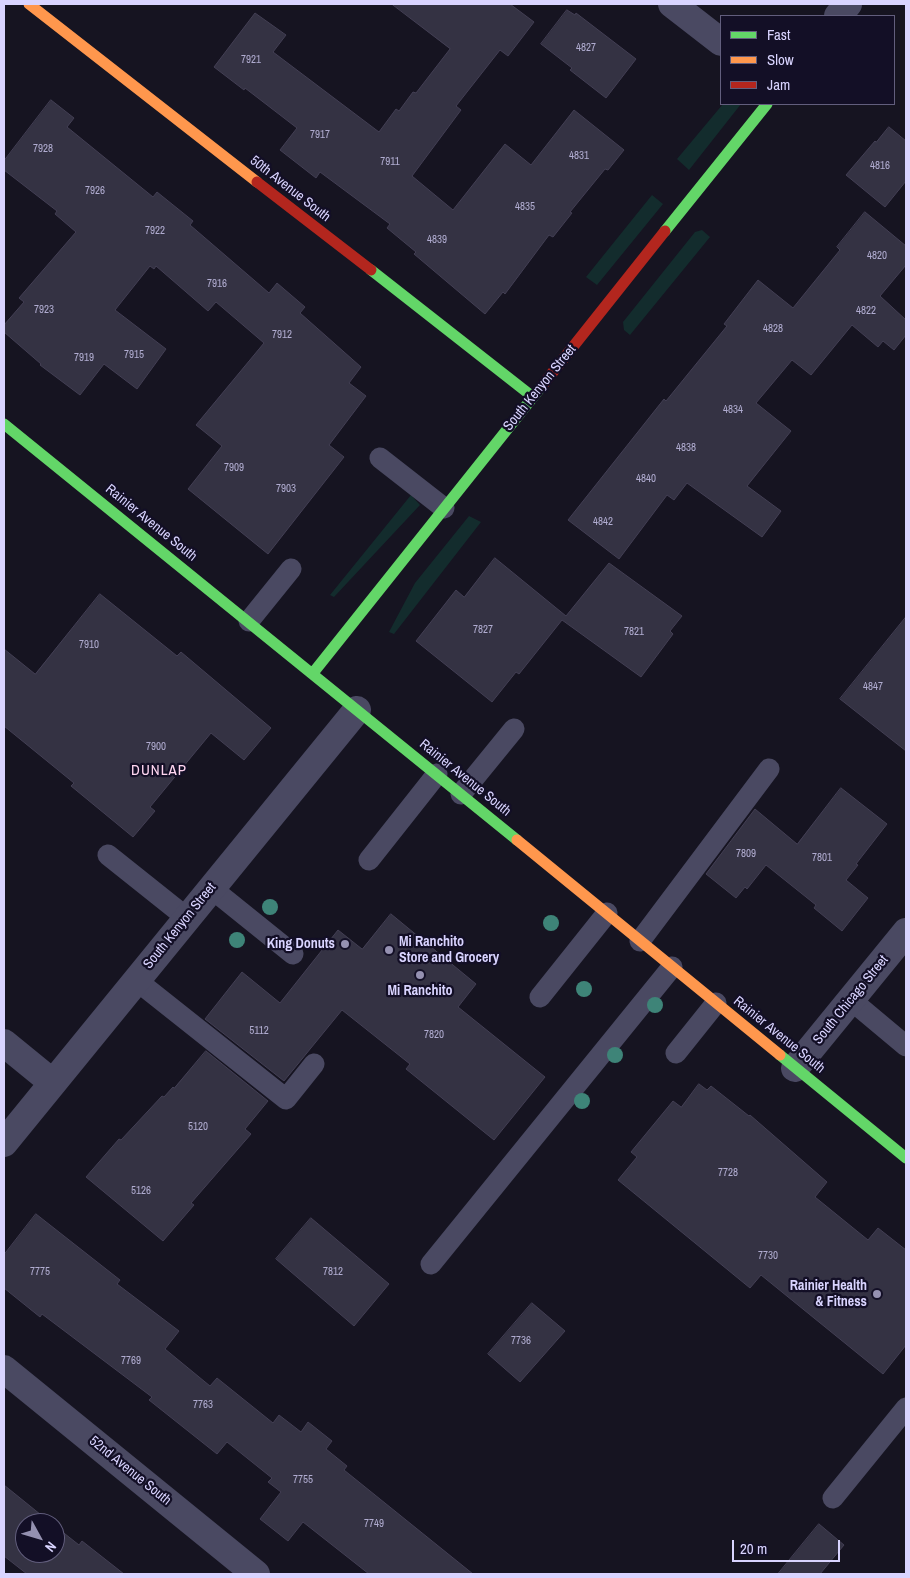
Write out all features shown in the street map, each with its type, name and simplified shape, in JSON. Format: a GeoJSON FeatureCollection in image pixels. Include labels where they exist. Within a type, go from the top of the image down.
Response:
{"type":"FeatureCollection","features":[{"type":"Feature","properties":{"kind":"street","name":"50th Avenue South"},"geometry":{"type":"LineString","coordinates":[[29,4],[533,397]]}},
{"type":"Feature","properties":{"kind":"street"},"geometry":{"type":"LineString","coordinates":[[672,4],[720,41]]}},
{"type":"Feature","properties":{"kind":"street"},"geometry":{"type":"LineString","coordinates":[[839,15],[848,4]]}},
{"type":"Feature","properties":{"kind":"street","name":"South Kenyon Street"},"geometry":{"type":"LineString","coordinates":[[313,673],[767,105]]}},
{"type":"Feature","properties":{"kind":"street","name":"Rainier Avenue South"},"geometry":{"type":"LineString","coordinates":[[4,424],[462,794],[906,1158]]}},
{"type":"Feature","properties":{"kind":"street","name":"South Kenyon Street"},"geometry":{"type":"LineString","coordinates":[[4,1143],[357,710]]}},
{"type":"Feature","properties":{"kind":"street","name":"South Chicago Street"},"geometry":{"type":"LineString","coordinates":[[795,1068],[906,932]]}},
{"type":"Feature","properties":{"kind":"street"},"geometry":{"type":"LineString","coordinates":[[4,1043],[53,1083]]}},
{"type":"Feature","properties":{"kind":"street","name":"52nd Avenue South"},"geometry":{"type":"LineString","coordinates":[[4,1369],[256,1574]]}},
{"type":"Feature","properties":{"kind":"lane"},"geometry":{"type":"LineString","coordinates":[[380,458],[444,508]]}},
{"type":"Feature","properties":{"kind":"lane"},"geometry":{"type":"LineString","coordinates":[[249,621],[291,569]]}},
{"type":"Feature","properties":{"kind":"lane"},"geometry":{"type":"LineString","coordinates":[[462,794],[514,729]]}},
{"type":"Feature","properties":{"kind":"lane"},"geometry":{"type":"LineString","coordinates":[[640,941],[769,769]]}},
{"type":"Feature","properties":{"kind":"lane"},"geometry":{"type":"LineString","coordinates":[[369,860],[437,774]]}},
{"type":"Feature","properties":{"kind":"lane"},"geometry":{"type":"LineString","coordinates":[[108,855],[187,918]]}},
{"type":"Feature","properties":{"kind":"lane"},"geometry":{"type":"LineString","coordinates":[[211,888],[293,954]]}},
{"type":"Feature","properties":{"kind":"lane"},"geometry":{"type":"LineString","coordinates":[[540,997],[607,914]]}},
{"type":"Feature","properties":{"kind":"lane"},"geometry":{"type":"LineString","coordinates":[[431,1264],[672,967]]}},
{"type":"Feature","properties":{"kind":"lane"},"geometry":{"type":"LineString","coordinates":[[136,980],[286,1099],[314,1064]]}},
{"type":"Feature","properties":{"kind":"lane"},"geometry":{"type":"LineString","coordinates":[[851,1000],[906,1046]]}},
{"type":"Feature","properties":{"kind":"lane"},"geometry":{"type":"LineString","coordinates":[[676,1053],[716,1003]]}},
{"type":"Feature","properties":{"kind":"lane"},"geometry":{"type":"LineString","coordinates":[[833,1498],[906,1408]]}},
{"type":"Feature","properties":{"kind":"green space"},"geometry":{"type":"Polygon","coordinates":[[[722,105],[740,105],[689,170],[677,159],[722,105]]]}},
{"type":"Feature","properties":{"kind":"green space"},"geometry":{"type":"Polygon","coordinates":[[[652,195],[663,204],[597,285],[586,277],[652,195]]]}},
{"type":"Feature","properties":{"kind":"green space"},"geometry":{"type":"Polygon","coordinates":[[[702,230],[710,237],[630,335],[624,330],[623,322],[695,232],[702,230]]]}},
{"type":"Feature","properties":{"kind":"green space"},"geometry":{"type":"Polygon","coordinates":[[[411,495],[420,505],[334,597],[330,595],[411,495]]]}},
{"type":"Feature","properties":{"kind":"green space"},"geometry":{"type":"Polygon","coordinates":[[[469,516],[481,522],[394,634],[389,632],[415,583],[469,516]]]}},
{"type":"Feature","properties":{"kind":"building"},"geometry":{"type":"Polygon","coordinates":[[[392,4],[510,4],[534,22],[508,56],[500,50],[456,106],[461,110],[412,176],[453,210],[505,144],[531,165],[574,110],[624,150],[608,170],[605,169],[570,212],[572,213],[553,237],[549,235],[505,294],[503,292],[485,314],[414,254],[416,252],[387,228],[390,224],[320,172],[316,178],[280,150],[297,128],[214,67],[255,13],[286,35],[273,52],[379,132],[396,109],[399,111],[413,92],[416,93],[450,49],[392,4]]]}},
{"type":"Feature","properties":{"kind":"building"},"geometry":{"type":"Polygon","coordinates":[[[567,10],[575,15],[576,13],[636,59],[606,98],[541,44],[567,10]]]}},
{"type":"Feature","properties":{"kind":"building"},"geometry":{"type":"Polygon","coordinates":[[[51,100],[74,118],[67,127],[153,197],[157,192],[193,221],[190,225],[269,293],[277,283],[305,307],[300,313],[361,367],[349,383],[366,396],[329,445],[344,457],[268,554],[188,489],[222,446],[196,425],[264,343],[216,302],[208,311],[156,266],[154,269],[150,266],[115,310],[166,349],[137,389],[104,364],[80,395],[40,365],[4,332],[4,325],[24,302],[19,298],[76,232],[55,214],[57,211],[4,170],[4,161],[51,100]]]}},
{"type":"Feature","properties":{"kind":"building"},"geometry":{"type":"Polygon","coordinates":[[[889,127],[906,141],[906,181],[885,207],[846,175],[889,127]]]}},
{"type":"Feature","properties":{"kind":"building"},"geometry":{"type":"Polygon","coordinates":[[[865,212],[906,246],[906,265],[880,296],[906,320],[906,335],[894,350],[883,341],[878,347],[852,325],[811,375],[792,360],[756,403],[791,431],[747,486],[781,511],[762,537],[687,483],[674,500],[667,495],[619,559],[568,520],[664,399],[666,401],[727,326],[724,324],[758,280],[793,308],[840,250],[837,247],[865,212]]]}},
{"type":"Feature","properties":{"kind":"building"},"geometry":{"type":"Polygon","coordinates":[[[495,558],[566,616],[609,563],[682,616],[670,631],[673,634],[641,677],[562,620],[519,674],[516,672],[492,702],[416,641],[456,590],[464,597],[495,558]]]}},
{"type":"Feature","properties":{"kind":"building"},"geometry":{"type":"Polygon","coordinates":[[[100,594],[177,656],[181,652],[271,728],[244,760],[211,733],[150,807],[155,811],[133,837],[71,786],[74,783],[4,726],[4,649],[35,674],[100,594]]]}},
{"type":"Feature","properties":{"kind":"building"},"geometry":{"type":"Polygon","coordinates":[[[906,617],[906,751],[840,699],[906,617]]]}},
{"type":"Feature","properties":{"kind":"building"},"geometry":{"type":"Polygon","coordinates":[[[841,788],[887,824],[846,880],[868,898],[842,931],[814,908],[816,905],[766,865],[747,889],[745,887],[736,898],[706,874],[755,809],[797,844],[841,788]]]}},
{"type":"Feature","properties":{"kind":"building"},"geometry":{"type":"Polygon","coordinates":[[[391,914],[476,984],[458,1007],[545,1077],[494,1140],[406,1069],[410,1064],[342,1010],[284,1081],[205,1019],[242,972],[280,1003],[338,930],[362,949],[391,914]]]}},
{"type":"Feature","properties":{"kind":"building"},"geometry":{"type":"Polygon","coordinates":[[[206,1051],[268,1101],[245,1129],[251,1134],[191,1203],[194,1205],[163,1241],[86,1177],[119,1139],[121,1140],[162,1096],[164,1097],[174,1088],[206,1051]]]}},
{"type":"Feature","properties":{"kind":"building"},"geometry":{"type":"Polygon","coordinates":[[[699,1084],[707,1090],[711,1086],[750,1115],[827,1182],[815,1197],[868,1240],[878,1228],[906,1250],[906,1345],[883,1374],[761,1275],[750,1288],[618,1180],[637,1157],[631,1152],[673,1101],[681,1107],[699,1084]]]}},
{"type":"Feature","properties":{"kind":"building"},"geometry":{"type":"Polygon","coordinates":[[[36,1214],[120,1280],[117,1284],[179,1331],[165,1349],[210,1386],[217,1378],[273,1423],[279,1415],[301,1432],[308,1422],[332,1441],[326,1449],[347,1466],[344,1470],[473,1574],[369,1574],[303,1522],[288,1541],[260,1519],[281,1492],[268,1482],[272,1478],[227,1442],[217,1454],[149,1400],[152,1397],[42,1314],[40,1317],[4,1288],[4,1255],[36,1214]]]}},
{"type":"Feature","properties":{"kind":"building"},"geometry":{"type":"Polygon","coordinates":[[[311,1218],[389,1284],[354,1326],[276,1259],[311,1218]]]}},
{"type":"Feature","properties":{"kind":"building"},"geometry":{"type":"Polygon","coordinates":[[[532,1303],[565,1331],[520,1382],[488,1354],[532,1303]]]}},
{"type":"Feature","properties":{"kind":"building"},"geometry":{"type":"Polygon","coordinates":[[[4,1485],[39,1513],[15,1513],[15,1563],[65,1563],[65,1534],[79,1545],[82,1541],[124,1574],[27,1574],[4,1556],[4,1485]]]}},
{"type":"Feature","properties":{"kind":"building"},"geometry":{"type":"Polygon","coordinates":[[[819,1524],[844,1545],[820,1574],[778,1574],[819,1524]]]}},
{"type":"Feature","properties":{"kind":"traffic: fast"},"geometry":{"type":"LineString","coordinates":[[665,231],[766,105]]}},
{"type":"Feature","properties":{"kind":"traffic: fast"},"geometry":{"type":"LineString","coordinates":[[371,270],[533,397]]}},
{"type":"Feature","properties":{"kind":"traffic: fast"},"geometry":{"type":"LineString","coordinates":[[313,673],[541,387]]}},
{"type":"Feature","properties":{"kind":"traffic: fast"},"geometry":{"type":"LineString","coordinates":[[4,424],[517,840]]}},
{"type":"Feature","properties":{"kind":"traffic: fast"},"geometry":{"type":"LineString","coordinates":[[780,1055],[906,1158]]}},
{"type":"Feature","properties":{"kind":"traffic: slow"},"geometry":{"type":"LineString","coordinates":[[29,4],[257,182]]}},
{"type":"Feature","properties":{"kind":"traffic: slow"},"geometry":{"type":"LineString","coordinates":[[517,840],[780,1055]]}},
{"type":"Feature","properties":{"kind":"traffic: jam"},"geometry":{"type":"LineString","coordinates":[[257,182],[371,270]]}},
{"type":"Feature","properties":{"kind":"traffic: jam"},"geometry":{"type":"LineString","coordinates":[[541,387],[665,231]]}},
{"type":"Feature","properties":{"kind":"place","name":"King Donuts"},"geometry":{"type":"Point","coordinates":[345,944]}},
{"type":"Feature","properties":{"kind":"place","name":"Mi Ranchito Store and Grocery"},"geometry":{"type":"Point","coordinates":[389,950]}},
{"type":"Feature","properties":{"kind":"place","name":"Mi Ranchito"},"geometry":{"type":"Point","coordinates":[420,975]}},
{"type":"Feature","properties":{"kind":"place","name":"Rainier Health & Fitness"},"geometry":{"type":"Point","coordinates":[877,1294]}},
{"type":"Feature","properties":{"kind":"district","name":"DUNLAP"},"geometry":{"type":"Point","coordinates":[159,771]}}]}
